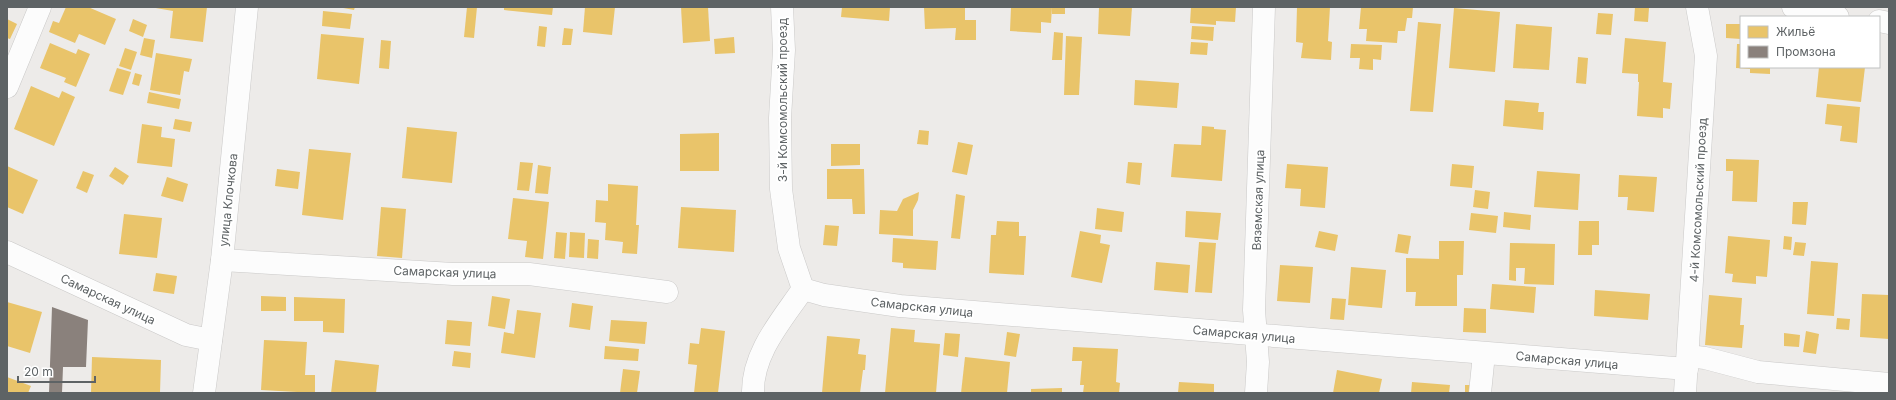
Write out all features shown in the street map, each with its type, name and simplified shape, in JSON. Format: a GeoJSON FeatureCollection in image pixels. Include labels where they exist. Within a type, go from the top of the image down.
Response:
{"type":"FeatureCollection","features":[{"type":"Feature","properties":{"kind":"street"},"geometry":{"type":"LineString","coordinates":[[7,87],[40,7]]}},
{"type":"Feature","properties":{"kind":"street","name":"улица Клочкова"},"geometry":{"type":"LineString","coordinates":[[204,393],[222,260],[247,7]]}},
{"type":"Feature","properties":{"kind":"street","name":"3-й Комсомольский проезд"},"geometry":{"type":"LineString","coordinates":[[782,7],[784,50],[780,118],[781,189],[789,248],[803,289]]}},
{"type":"Feature","properties":{"kind":"street","name":"Вяземская улица"},"geometry":{"type":"LineString","coordinates":[[1256,393],[1258,362],[1254,334],[1264,7]]}},
{"type":"Feature","properties":{"kind":"street","name":"4-й Комсомольский проезд"},"geometry":{"type":"LineString","coordinates":[[1685,393],[1706,56],[1697,7]]}},
{"type":"Feature","properties":{"kind":"street"},"geometry":{"type":"LineString","coordinates":[[1793,7],[1812,14],[1829,16]]}},
{"type":"Feature","properties":{"kind":"street","name":"Самарская улица"},"geometry":{"type":"LineString","coordinates":[[7,252],[186,334],[212,340]]}},
{"type":"Feature","properties":{"kind":"street","name":"Самарская улица"},"geometry":{"type":"LineString","coordinates":[[222,260],[453,274],[529,274],[667,292]]}},
{"type":"Feature","properties":{"kind":"street"},"geometry":{"type":"LineString","coordinates":[[752,393],[758,360],[775,330],[803,289]]}},
{"type":"Feature","properties":{"kind":"street","name":"Самарская улица"},"geometry":{"type":"LineString","coordinates":[[803,289],[824,295],[900,306],[1484,354],[1688,362],[1705,358],[1758,372],[1889,384]]}},
{"type":"Feature","properties":{"kind":"street"},"geometry":{"type":"LineString","coordinates":[[1480,393],[1484,354]]}},
{"type":"Feature","properties":{"kind":"building: Жильё"},"geometry":{"type":"Polygon","coordinates":[[[66,7],[88,7],[116,19],[105,45],[79,34],[75,43],[49,32],[53,21],[59,23],[66,7]]]}},
{"type":"Feature","properties":{"kind":"building: Жильё"},"geometry":{"type":"Polygon","coordinates":[[[150,7],[207,7],[203,42],[170,38],[173,11],[150,7]]]}},
{"type":"Feature","properties":{"kind":"building: Жильё"},"geometry":{"type":"Polygon","coordinates":[[[338,7],[355,7],[354,10],[338,7]]]}},
{"type":"Feature","properties":{"kind":"building: Жильё"},"geometry":{"type":"Polygon","coordinates":[[[467,7],[477,7],[474,38],[464,37],[467,7]]]}},
{"type":"Feature","properties":{"kind":"building: Жильё"},"geometry":{"type":"Polygon","coordinates":[[[504,7],[553,7],[552,15],[504,10],[504,7]]]}},
{"type":"Feature","properties":{"kind":"building: Жильё"},"geometry":{"type":"Polygon","coordinates":[[[585,7],[615,7],[612,35],[583,32],[585,7]]]}},
{"type":"Feature","properties":{"kind":"building: Жильё"},"geometry":{"type":"Polygon","coordinates":[[[681,7],[708,7],[710,41],[683,43],[681,7]]]}},
{"type":"Feature","properties":{"kind":"building: Жильё"},"geometry":{"type":"Polygon","coordinates":[[[842,7],[890,7],[889,21],[841,17],[842,7]]]}},
{"type":"Feature","properties":{"kind":"building: Жильё"},"geometry":{"type":"Polygon","coordinates":[[[924,7],[965,7],[965,20],[976,20],[976,40],[955,40],[956,28],[925,29],[924,7]]]}},
{"type":"Feature","properties":{"kind":"building: Жильё"},"geometry":{"type":"Polygon","coordinates":[[[1011,7],[1052,7],[1051,23],[1041,22],[1041,33],[1010,31],[1011,7]]]}},
{"type":"Feature","properties":{"kind":"building: Жильё"},"geometry":{"type":"Polygon","coordinates":[[[1052,7],[1065,7],[1065,14],[1052,14],[1052,7]]]}},
{"type":"Feature","properties":{"kind":"building: Жильё"},"geometry":{"type":"Polygon","coordinates":[[[1099,7],[1132,7],[1130,36],[1098,34],[1099,7]]]}},
{"type":"Feature","properties":{"kind":"building: Жильё"},"geometry":{"type":"Polygon","coordinates":[[[1191,7],[1236,7],[1235,22],[1216,21],[1216,25],[1190,23],[1191,7]]]}},
{"type":"Feature","properties":{"kind":"building: Жильё"},"geometry":{"type":"Polygon","coordinates":[[[1297,7],[1330,7],[1328,41],[1332,42],[1331,60],[1301,58],[1303,43],[1296,42],[1297,7]]]}},
{"type":"Feature","properties":{"kind":"building: Жильё"},"geometry":{"type":"Polygon","coordinates":[[[1361,7],[1413,7],[1412,18],[1407,18],[1405,31],[1398,31],[1397,43],[1366,41],[1367,29],[1359,29],[1361,7]]]}},
{"type":"Feature","properties":{"kind":"building: Жильё"},"geometry":{"type":"Polygon","coordinates":[[[1635,7],[1649,8],[1648,22],[1634,21],[1635,7]]]}},
{"type":"Feature","properties":{"kind":"building: Жильё"},"geometry":{"type":"Polygon","coordinates":[[[1454,8],[1500,12],[1495,72],[1449,68],[1454,8]]]}},
{"type":"Feature","properties":{"kind":"building: Жильё"},"geometry":{"type":"Polygon","coordinates":[[[323,11],[352,14],[350,29],[322,26],[323,11]]]}},
{"type":"Feature","properties":{"kind":"building: Жильё"},"geometry":{"type":"Polygon","coordinates":[[[1598,13],[1613,14],[1611,35],[1596,34],[1598,13]]]}},
{"type":"Feature","properties":{"kind":"building: Жильё"},"geometry":{"type":"Polygon","coordinates":[[[7,19],[17,24],[10,39],[7,38],[7,19]]]}},
{"type":"Feature","properties":{"kind":"building: Жильё"},"geometry":{"type":"Polygon","coordinates":[[[133,19],[147,25],[143,37],[129,31],[133,19]]]}},
{"type":"Feature","properties":{"kind":"building: Жильё"},"geometry":{"type":"Polygon","coordinates":[[[1418,22],[1441,24],[1433,112],[1410,111],[1418,22]]]}},
{"type":"Feature","properties":{"kind":"building: Жильё"},"geometry":{"type":"Polygon","coordinates":[[[1516,24],[1552,27],[1549,70],[1513,68],[1516,24]]]}},
{"type":"Feature","properties":{"kind":"building: Жильё"},"geometry":{"type":"Polygon","coordinates":[[[1726,24],[1740,24],[1740,39],[1726,38],[1726,24]]]}},
{"type":"Feature","properties":{"kind":"building: Жильё"},"geometry":{"type":"Polygon","coordinates":[[[539,26],[547,27],[545,47],[537,46],[539,26]]]}},
{"type":"Feature","properties":{"kind":"building: Жильё"},"geometry":{"type":"Polygon","coordinates":[[[1192,26],[1214,27],[1213,41],[1191,39],[1192,26]]]}},
{"type":"Feature","properties":{"kind":"building: Жильё"},"geometry":{"type":"Polygon","coordinates":[[[564,28],[573,29],[571,45],[562,45],[564,28]]]}},
{"type":"Feature","properties":{"kind":"building: Жильё"},"geometry":{"type":"Polygon","coordinates":[[[1054,32],[1063,33],[1062,60],[1052,60],[1054,32]]]}},
{"type":"Feature","properties":{"kind":"building: Жильё"},"geometry":{"type":"Polygon","coordinates":[[[321,34],[364,38],[359,84],[317,79],[321,34]]]}},
{"type":"Feature","properties":{"kind":"building: Жильё"},"geometry":{"type":"Polygon","coordinates":[[[1066,36],[1082,37],[1079,95],[1064,95],[1066,36]]]}},
{"type":"Feature","properties":{"kind":"building: Жильё"},"geometry":{"type":"Polygon","coordinates":[[[734,37],[735,53],[715,54],[714,39],[734,37]]]}},
{"type":"Feature","properties":{"kind":"building: Жильё"},"geometry":{"type":"Polygon","coordinates":[[[144,38],[155,40],[152,58],[140,55],[144,38]]]}},
{"type":"Feature","properties":{"kind":"building: Жильё"},"geometry":{"type":"Polygon","coordinates":[[[1625,38],[1666,42],[1663,82],[1672,83],[1670,109],[1663,108],[1663,118],[1637,116],[1638,74],[1622,73],[1625,38]]]}},
{"type":"Feature","properties":{"kind":"building: Жильё"},"geometry":{"type":"Polygon","coordinates":[[[381,40],[391,41],[389,69],[379,68],[381,40]]]}},
{"type":"Feature","properties":{"kind":"building: Жильё"},"geometry":{"type":"Polygon","coordinates":[[[1191,42],[1208,43],[1207,55],[1190,54],[1191,42]]]}},
{"type":"Feature","properties":{"kind":"building: Жильё"},"geometry":{"type":"Polygon","coordinates":[[[50,43],[76,54],[78,49],[90,54],[76,87],[64,82],[66,78],[40,68],[50,43]]]}},
{"type":"Feature","properties":{"kind":"building: Жильё"},"geometry":{"type":"Polygon","coordinates":[[[1351,44],[1382,45],[1381,60],[1373,59],[1373,70],[1359,69],[1360,58],[1350,58],[1351,44]]]}},
{"type":"Feature","properties":{"kind":"building: Жильё"},"geometry":{"type":"Polygon","coordinates":[[[1737,44],[1740,44],[1740,68],[1770,68],[1770,74],[1750,73],[1750,69],[1736,68],[1737,44]]]}},
{"type":"Feature","properties":{"kind":"building: Жильё"},"geometry":{"type":"Polygon","coordinates":[[[125,48],[137,52],[131,70],[119,66],[125,48]]]}},
{"type":"Feature","properties":{"kind":"building: Жильё"},"geometry":{"type":"Polygon","coordinates":[[[156,53],[192,59],[189,72],[184,71],[180,95],[150,90],[156,53]]]}},
{"type":"Feature","properties":{"kind":"building: Жильё"},"geometry":{"type":"Polygon","coordinates":[[[1578,57],[1588,58],[1586,84],[1576,83],[1578,57]]]}},
{"type":"Feature","properties":{"kind":"building: Жильё"},"geometry":{"type":"Polygon","coordinates":[[[117,68],[131,72],[123,95],[109,91],[117,68]]]}},
{"type":"Feature","properties":{"kind":"building: Жильё"},"geometry":{"type":"Polygon","coordinates":[[[1819,68],[1865,68],[1861,102],[1816,97],[1819,68]]]}},
{"type":"Feature","properties":{"kind":"building: Жильё"},"geometry":{"type":"Polygon","coordinates":[[[135,73],[142,75],[139,86],[132,84],[135,73]]]}},
{"type":"Feature","properties":{"kind":"building: Жильё"},"geometry":{"type":"Polygon","coordinates":[[[1135,80],[1179,83],[1177,108],[1134,105],[1135,80]]]}},
{"type":"Feature","properties":{"kind":"building: Жильё"},"geometry":{"type":"Polygon","coordinates":[[[31,86],[59,98],[62,91],[75,97],[54,146],[14,129],[31,86]]]}},
{"type":"Feature","properties":{"kind":"building: Жильё"},"geometry":{"type":"Polygon","coordinates":[[[149,92],[181,99],[179,109],[147,103],[149,92]]]}},
{"type":"Feature","properties":{"kind":"building: Жильё"},"geometry":{"type":"Polygon","coordinates":[[[1505,100],[1539,103],[1538,112],[1544,112],[1543,130],[1503,126],[1505,100]]]}},
{"type":"Feature","properties":{"kind":"building: Жильё"},"geometry":{"type":"Polygon","coordinates":[[[1827,104],[1860,107],[1857,143],[1840,141],[1842,126],[1825,124],[1827,104]]]}},
{"type":"Feature","properties":{"kind":"building: Жильё"},"geometry":{"type":"Polygon","coordinates":[[[175,119],[192,122],[190,132],[173,129],[175,119]]]}},
{"type":"Feature","properties":{"kind":"building: Жильё"},"geometry":{"type":"Polygon","coordinates":[[[142,124],[162,127],[161,137],[175,139],[172,167],[137,163],[142,124]]]}},
{"type":"Feature","properties":{"kind":"building: Жильё"},"geometry":{"type":"Polygon","coordinates":[[[1202,126],[1226,130],[1222,181],[1171,177],[1174,144],[1201,145],[1202,126]]]}},
{"type":"Feature","properties":{"kind":"building: Жильё"},"geometry":{"type":"Polygon","coordinates":[[[407,127],[457,132],[452,183],[402,178],[407,127]]]}},
{"type":"Feature","properties":{"kind":"building: Жильё"},"geometry":{"type":"Polygon","coordinates":[[[919,130],[929,131],[928,145],[917,144],[919,130]]]}},
{"type":"Feature","properties":{"kind":"building: Жильё"},"geometry":{"type":"Polygon","coordinates":[[[719,133],[719,171],[680,171],[680,134],[719,133]]]}},
{"type":"Feature","properties":{"kind":"building: Жильё"},"geometry":{"type":"Polygon","coordinates":[[[958,142],[973,145],[967,175],[952,172],[958,142]]]}},
{"type":"Feature","properties":{"kind":"building: Жильё"},"geometry":{"type":"Polygon","coordinates":[[[831,144],[860,144],[860,165],[831,166],[831,144]]]}},
{"type":"Feature","properties":{"kind":"building: Жильё"},"geometry":{"type":"Polygon","coordinates":[[[309,149],[351,153],[343,220],[302,215],[309,149]]]}},
{"type":"Feature","properties":{"kind":"building: Жильё"},"geometry":{"type":"Polygon","coordinates":[[[1726,159],[1759,160],[1757,202],[1732,201],[1733,171],[1726,171],[1726,159]]]}},
{"type":"Feature","properties":{"kind":"building: Жильё"},"geometry":{"type":"Polygon","coordinates":[[[520,162],[533,163],[529,191],[517,190],[520,162]]]}},
{"type":"Feature","properties":{"kind":"building: Жильё"},"geometry":{"type":"Polygon","coordinates":[[[1128,162],[1142,163],[1140,185],[1126,183],[1128,162]]]}},
{"type":"Feature","properties":{"kind":"building: Жильё"},"geometry":{"type":"Polygon","coordinates":[[[1287,164],[1328,167],[1325,208],[1300,206],[1301,189],[1285,188],[1287,164]]]}},
{"type":"Feature","properties":{"kind":"building: Жильё"},"geometry":{"type":"Polygon","coordinates":[[[1452,164],[1474,166],[1472,188],[1450,186],[1452,164]]]}},
{"type":"Feature","properties":{"kind":"building: Жильё"},"geometry":{"type":"Polygon","coordinates":[[[538,165],[551,167],[548,194],[535,193],[538,165]]]}},
{"type":"Feature","properties":{"kind":"building: Жильё"},"geometry":{"type":"Polygon","coordinates":[[[7,166],[38,180],[23,214],[7,207],[7,166]]]}},
{"type":"Feature","properties":{"kind":"building: Жильё"},"geometry":{"type":"Polygon","coordinates":[[[115,167],[129,176],[123,185],[109,176],[115,167]]]}},
{"type":"Feature","properties":{"kind":"building: Жильё"},"geometry":{"type":"Polygon","coordinates":[[[277,169],[300,172],[298,189],[275,186],[277,169]]]}},
{"type":"Feature","properties":{"kind":"building: Жильё"},"geometry":{"type":"Polygon","coordinates":[[[827,169],[864,169],[865,214],[853,214],[852,199],[827,199],[827,169]]]}},
{"type":"Feature","properties":{"kind":"building: Жильё"},"geometry":{"type":"Polygon","coordinates":[[[83,171],[94,175],[87,193],[76,188],[83,171]]]}},
{"type":"Feature","properties":{"kind":"building: Жильё"},"geometry":{"type":"Polygon","coordinates":[[[1537,171],[1580,174],[1578,210],[1534,207],[1537,171]]]}},
{"type":"Feature","properties":{"kind":"building: Жильё"},"geometry":{"type":"Polygon","coordinates":[[[1619,175],[1657,177],[1654,212],[1627,210],[1628,197],[1618,197],[1619,175]]]}},
{"type":"Feature","properties":{"kind":"building: Жильё"},"geometry":{"type":"Polygon","coordinates":[[[167,177],[188,184],[183,202],[161,196],[167,177]]]}},
{"type":"Feature","properties":{"kind":"building: Жильё"},"geometry":{"type":"Polygon","coordinates":[[[608,184],[638,186],[636,225],[639,225],[637,254],[622,253],[623,242],[605,240],[606,223],[595,222],[596,200],[608,201],[608,184]]]}},
{"type":"Feature","properties":{"kind":"building: Жильё"},"geometry":{"type":"Polygon","coordinates":[[[1475,190],[1490,192],[1488,209],[1473,207],[1475,190]]]}},
{"type":"Feature","properties":{"kind":"building: Жильё"},"geometry":{"type":"Polygon","coordinates":[[[919,192],[918,200],[913,210],[913,236],[879,234],[880,210],[897,211],[903,199],[919,192]]]}},
{"type":"Feature","properties":{"kind":"building: Жильё"},"geometry":{"type":"Polygon","coordinates":[[[956,194],[965,196],[960,239],[951,238],[956,194]]]}},
{"type":"Feature","properties":{"kind":"building: Жильё"},"geometry":{"type":"Polygon","coordinates":[[[513,198],[549,202],[543,259],[525,257],[527,241],[508,239],[513,198]]]}},
{"type":"Feature","properties":{"kind":"building: Жильё"},"geometry":{"type":"Polygon","coordinates":[[[1793,202],[1808,202],[1806,225],[1792,224],[1793,202]]]}},
{"type":"Feature","properties":{"kind":"building: Жильё"},"geometry":{"type":"Polygon","coordinates":[[[381,207],[406,209],[402,258],[377,256],[381,207]]]}},
{"type":"Feature","properties":{"kind":"building: Жильё"},"geometry":{"type":"Polygon","coordinates":[[[681,207],[736,210],[734,252],[678,248],[681,207]]]}},
{"type":"Feature","properties":{"kind":"building: Жильё"},"geometry":{"type":"Polygon","coordinates":[[[1097,208],[1124,212],[1122,232],[1095,229],[1097,208]]]}},
{"type":"Feature","properties":{"kind":"building: Жильё"},"geometry":{"type":"Polygon","coordinates":[[[1186,211],[1221,213],[1218,240],[1185,237],[1186,211]]]}},
{"type":"Feature","properties":{"kind":"building: Жильё"},"geometry":{"type":"Polygon","coordinates":[[[1504,212],[1531,215],[1530,230],[1503,227],[1504,212]]]}},
{"type":"Feature","properties":{"kind":"building: Жильё"},"geometry":{"type":"Polygon","coordinates":[[[1471,213],[1498,216],[1496,233],[1469,230],[1471,213]]]}},
{"type":"Feature","properties":{"kind":"building: Жильё"},"geometry":{"type":"Polygon","coordinates":[[[124,214],[162,218],[157,258],[119,254],[124,214]]]}},
{"type":"Feature","properties":{"kind":"building: Жильё"},"geometry":{"type":"Polygon","coordinates":[[[997,221],[1019,222],[1019,236],[1026,236],[1024,275],[989,273],[991,235],[996,235],[997,221]]]}},
{"type":"Feature","properties":{"kind":"building: Жильё"},"geometry":{"type":"Polygon","coordinates":[[[1579,221],[1599,221],[1599,245],[1592,245],[1592,255],[1578,255],[1579,221]]]}},
{"type":"Feature","properties":{"kind":"building: Жильё"},"geometry":{"type":"Polygon","coordinates":[[[825,225],[839,226],[837,246],[823,245],[825,225]]]}},
{"type":"Feature","properties":{"kind":"building: Жильё"},"geometry":{"type":"Polygon","coordinates":[[[1080,231],[1101,235],[1100,243],[1110,245],[1102,283],[1071,277],[1080,231]]]}},
{"type":"Feature","properties":{"kind":"building: Жильё"},"geometry":{"type":"Polygon","coordinates":[[[1319,231],[1338,235],[1335,251],[1315,247],[1319,231]]]}},
{"type":"Feature","properties":{"kind":"building: Жильё"},"geometry":{"type":"Polygon","coordinates":[[[556,232],[567,233],[565,259],[554,258],[556,232]]]}},
{"type":"Feature","properties":{"kind":"building: Жильё"},"geometry":{"type":"Polygon","coordinates":[[[570,232],[585,233],[584,258],[569,257],[570,232]]]}},
{"type":"Feature","properties":{"kind":"building: Жильё"},"geometry":{"type":"Polygon","coordinates":[[[1398,234],[1411,236],[1408,254],[1395,252],[1398,234]]]}},
{"type":"Feature","properties":{"kind":"building: Жильё"},"geometry":{"type":"Polygon","coordinates":[[[1728,236],[1770,240],[1767,277],[1756,276],[1756,284],[1732,282],[1733,274],[1725,273],[1728,236]]]}},
{"type":"Feature","properties":{"kind":"building: Жильё"},"geometry":{"type":"Polygon","coordinates":[[[1784,236],[1792,237],[1791,250],[1783,249],[1784,236]]]}},
{"type":"Feature","properties":{"kind":"building: Жильё"},"geometry":{"type":"Polygon","coordinates":[[[893,238],[938,241],[936,270],[903,268],[903,263],[892,262],[893,238]]]}},
{"type":"Feature","properties":{"kind":"building: Жильё"},"geometry":{"type":"Polygon","coordinates":[[[588,239],[599,240],[598,259],[587,258],[588,239]]]}},
{"type":"Feature","properties":{"kind":"building: Жильё"},"geometry":{"type":"Polygon","coordinates":[[[1439,241],[1464,241],[1463,275],[1457,275],[1457,306],[1415,306],[1416,292],[1406,292],[1406,258],[1439,259],[1439,241]]]}},
{"type":"Feature","properties":{"kind":"building: Жильё"},"geometry":{"type":"Polygon","coordinates":[[[1199,242],[1216,243],[1212,293],[1195,292],[1199,242]]]}},
{"type":"Feature","properties":{"kind":"building: Жильё"},"geometry":{"type":"Polygon","coordinates":[[[1795,242],[1806,243],[1804,256],[1793,255],[1795,242]]]}},
{"type":"Feature","properties":{"kind":"building: Жильё"},"geometry":{"type":"Polygon","coordinates":[[[1510,243],[1555,244],[1554,285],[1524,284],[1525,268],[1516,268],[1516,281],[1509,280],[1510,243]]]}},
{"type":"Feature","properties":{"kind":"building: Жильё"},"geometry":{"type":"Polygon","coordinates":[[[1811,261],[1838,263],[1834,316],[1807,314],[1811,261]]]}},
{"type":"Feature","properties":{"kind":"building: Жильё"},"geometry":{"type":"Polygon","coordinates":[[[1156,262],[1190,265],[1188,293],[1154,290],[1156,262]]]}},
{"type":"Feature","properties":{"kind":"building: Жильё"},"geometry":{"type":"Polygon","coordinates":[[[1280,265],[1313,267],[1310,303],[1277,301],[1280,265]]]}},
{"type":"Feature","properties":{"kind":"building: Жильё"},"geometry":{"type":"Polygon","coordinates":[[[1351,267],[1386,270],[1382,308],[1348,305],[1351,267]]]}},
{"type":"Feature","properties":{"kind":"building: Жильё"},"geometry":{"type":"Polygon","coordinates":[[[156,273],[177,276],[174,294],[153,291],[156,273]]]}},
{"type":"Feature","properties":{"kind":"building: Жильё"},"geometry":{"type":"Polygon","coordinates":[[[1492,284],[1536,287],[1534,313],[1490,309],[1492,284]]]}},
{"type":"Feature","properties":{"kind":"building: Жильё"},"geometry":{"type":"Polygon","coordinates":[[[1595,290],[1650,294],[1648,320],[1594,316],[1595,290]]]}},
{"type":"Feature","properties":{"kind":"building: Жильё"},"geometry":{"type":"Polygon","coordinates":[[[1862,294],[1889,295],[1889,339],[1860,337],[1862,294]]]}},
{"type":"Feature","properties":{"kind":"building: Жильё"},"geometry":{"type":"Polygon","coordinates":[[[1709,295],[1742,298],[1740,325],[1744,325],[1742,348],[1705,345],[1709,295]]]}},
{"type":"Feature","properties":{"kind":"building: Жильё"},"geometry":{"type":"Polygon","coordinates":[[[261,296],[286,297],[286,311],[261,311],[261,296]]]}},
{"type":"Feature","properties":{"kind":"building: Жильё"},"geometry":{"type":"Polygon","coordinates":[[[492,296],[510,299],[505,329],[488,326],[492,296]]]}},
{"type":"Feature","properties":{"kind":"building: Жильё"},"geometry":{"type":"Polygon","coordinates":[[[294,297],[345,299],[344,333],[323,332],[323,321],[294,321],[294,297]]]}},
{"type":"Feature","properties":{"kind":"building: Жильё"},"geometry":{"type":"Polygon","coordinates":[[[1332,298],[1346,299],[1344,320],[1330,319],[1332,298]]]}},
{"type":"Feature","properties":{"kind":"building: Жильё"},"geometry":{"type":"Polygon","coordinates":[[[7,302],[42,312],[30,353],[7,346],[7,302]]]}},
{"type":"Feature","properties":{"kind":"building: Жильё"},"geometry":{"type":"Polygon","coordinates":[[[572,303],[593,306],[590,330],[569,327],[572,303]]]}},
{"type":"Feature","properties":{"kind":"building: Жильё"},"geometry":{"type":"Polygon","coordinates":[[[1464,308],[1486,309],[1486,333],[1463,332],[1464,308]]]}},
{"type":"Feature","properties":{"kind":"building: Жильё"},"geometry":{"type":"Polygon","coordinates":[[[517,310],[541,313],[535,358],[501,353],[504,332],[514,334],[517,310]]]}},
{"type":"Feature","properties":{"kind":"building: Жильё"},"geometry":{"type":"Polygon","coordinates":[[[1837,318],[1850,319],[1849,330],[1836,329],[1837,318]]]}},
{"type":"Feature","properties":{"kind":"building: Жильё"},"geometry":{"type":"Polygon","coordinates":[[[447,320],[472,322],[470,346],[445,344],[447,320]]]}},
{"type":"Feature","properties":{"kind":"building: Жильё"},"geometry":{"type":"Polygon","coordinates":[[[611,320],[647,322],[645,344],[609,341],[611,320]]]}},
{"type":"Feature","properties":{"kind":"building: Жильё"},"geometry":{"type":"Polygon","coordinates":[[[701,328],[725,331],[718,393],[694,393],[697,365],[688,364],[690,343],[699,344],[701,328]]]}},
{"type":"Feature","properties":{"kind":"building: Жильё"},"geometry":{"type":"Polygon","coordinates":[[[891,328],[915,330],[914,342],[940,344],[936,393],[885,393],[891,328]]]}},
{"type":"Feature","properties":{"kind":"building: Жильё"},"geometry":{"type":"Polygon","coordinates":[[[1806,331],[1819,334],[1816,354],[1803,352],[1806,331]]]}},
{"type":"Feature","properties":{"kind":"building: Жильё"},"geometry":{"type":"Polygon","coordinates":[[[1007,332],[1020,334],[1016,357],[1004,355],[1007,332]]]}},
{"type":"Feature","properties":{"kind":"building: Жильё"},"geometry":{"type":"Polygon","coordinates":[[[945,333],[960,334],[958,357],[943,355],[945,333]]]}},
{"type":"Feature","properties":{"kind":"building: Жильё"},"geometry":{"type":"Polygon","coordinates":[[[1784,333],[1800,335],[1799,347],[1784,346],[1784,333]]]}},
{"type":"Feature","properties":{"kind":"building: Жильё"},"geometry":{"type":"Polygon","coordinates":[[[827,336],[860,339],[858,354],[866,355],[865,370],[863,370],[860,393],[822,393],[827,336]]]}},
{"type":"Feature","properties":{"kind":"building: Жильё"},"geometry":{"type":"Polygon","coordinates":[[[264,340],[307,342],[305,375],[315,375],[315,393],[261,390],[264,340]]]}},
{"type":"Feature","properties":{"kind":"building: Жильё"},"geometry":{"type":"Polygon","coordinates":[[[605,346],[639,349],[638,361],[604,359],[605,346]]]}},
{"type":"Feature","properties":{"kind":"building: Жильё"},"geometry":{"type":"Polygon","coordinates":[[[1073,347],[1118,349],[1116,382],[1120,383],[1119,393],[1083,393],[1084,385],[1080,385],[1082,361],[1072,361],[1073,347]]]}},
{"type":"Feature","properties":{"kind":"building: Жильё"},"geometry":{"type":"Polygon","coordinates":[[[454,351],[471,353],[470,368],[452,366],[454,351]]]}},
{"type":"Feature","properties":{"kind":"building: Жильё"},"geometry":{"type":"Polygon","coordinates":[[[92,357],[161,360],[160,393],[91,393],[92,357]]]}},
{"type":"Feature","properties":{"kind":"building: Жильё"},"geometry":{"type":"Polygon","coordinates":[[[965,357],[1010,362],[1007,393],[961,393],[965,357]]]}},
{"type":"Feature","properties":{"kind":"building: Жильё"},"geometry":{"type":"Polygon","coordinates":[[[335,360],[379,365],[376,393],[331,393],[335,360]]]}},
{"type":"Feature","properties":{"kind":"building: Жильё"},"geometry":{"type":"Polygon","coordinates":[[[623,369],[640,371],[637,393],[620,393],[623,369]]]}},
{"type":"Feature","properties":{"kind":"building: Жильё"},"geometry":{"type":"Polygon","coordinates":[[[1337,370],[1382,379],[1379,393],[1333,393],[1337,370]]]}},
{"type":"Feature","properties":{"kind":"building: Жильё"},"geometry":{"type":"Polygon","coordinates":[[[7,377],[31,386],[28,393],[7,393],[7,377]]]}},
{"type":"Feature","properties":{"kind":"building: Жильё"},"geometry":{"type":"Polygon","coordinates":[[[1179,382],[1214,384],[1214,393],[1178,393],[1179,382]]]}},
{"type":"Feature","properties":{"kind":"building: Жильё"},"geometry":{"type":"Polygon","coordinates":[[[1412,382],[1450,385],[1449,393],[1411,393],[1412,382]]]}},
{"type":"Feature","properties":{"kind":"building: Жильё"},"geometry":{"type":"Polygon","coordinates":[[[1465,385],[1473,385],[1472,393],[1465,393],[1465,385]]]}},
{"type":"Feature","properties":{"kind":"building: Жильё"},"geometry":{"type":"Polygon","coordinates":[[[1062,388],[1062,393],[1031,393],[1031,389],[1062,388]]]}},
{"type":"Feature","properties":{"kind":"building: Промзона"},"geometry":{"type":"Polygon","coordinates":[[[52,307],[88,320],[86,367],[63,367],[62,393],[49,393],[52,307]]]}}]}
